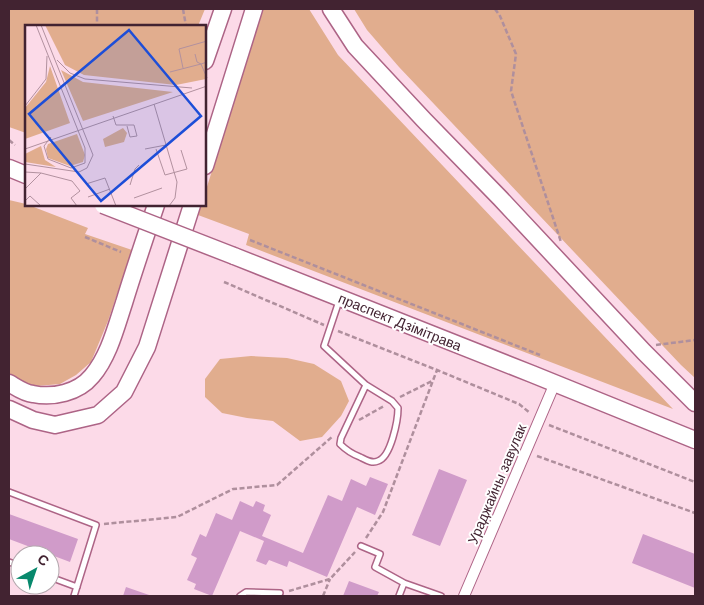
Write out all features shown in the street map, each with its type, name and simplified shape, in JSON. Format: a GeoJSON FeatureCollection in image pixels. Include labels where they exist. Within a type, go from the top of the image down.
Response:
{"type":"FeatureCollection","features":[{"type":"Feature","properties":{"kind":"main road"},"geometry":{"type":"LineString","coordinates":[[206,58],[223,9]]}},
{"type":"Feature","properties":{"kind":"main road"},"geometry":{"type":"LineString","coordinates":[[206,159],[209,138],[254,9]]}},
{"type":"Feature","properties":{"kind":"main road"},"geometry":{"type":"LineString","coordinates":[[331,9],[355,46],[644,352],[695,403]]}},
{"type":"Feature","properties":{"kind":"main road","name":"праспект Дзімітрава"},"geometry":{"type":"LineString","coordinates":[[106,206],[695,440]]}},
{"type":"Feature","properties":{"kind":"main road"},"geometry":{"type":"LineString","coordinates":[[9,383],[18,389],[32,394],[65,394],[80,387],[92,377],[104,358],[113,334],[156,206]]}},
{"type":"Feature","properties":{"kind":"main road"},"geometry":{"type":"LineString","coordinates":[[9,409],[33,420],[55,425],[98,415],[124,392],[147,347],[192,206]]}},
{"type":"Feature","properties":{"kind":"street","name":"Ураджайны завулак"},"geometry":{"type":"LineString","coordinates":[[464,596],[555,384]]}},
{"type":"Feature","properties":{"kind":"lane"},"geometry":{"type":"LineString","coordinates":[[340,298],[324,346],[366,386],[392,401],[398,408],[398,417],[386,456],[380,461],[373,463],[346,450],[340,444],[340,438],[366,386]]}},
{"type":"Feature","properties":{"kind":"lane"},"geometry":{"type":"LineString","coordinates":[[9,492],[96,525],[74,596]]}},
{"type":"Feature","properties":{"kind":"lane"},"geometry":{"type":"LineString","coordinates":[[361,546],[380,554],[376,567],[404,582],[441,596]]}},
{"type":"Feature","properties":{"kind":"lane"},"geometry":{"type":"LineString","coordinates":[[60,581],[78,587]]}},
{"type":"Feature","properties":{"kind":"lane"},"geometry":{"type":"LineString","coordinates":[[399,596],[404,582]]}},
{"type":"Feature","properties":{"kind":"lane"},"geometry":{"type":"LineString","coordinates":[[240,596],[246,592],[280,593]]}},
{"type":"Feature","properties":{"kind":"path"},"geometry":{"type":"LineString","coordinates":[[96,9],[97,25]]}},
{"type":"Feature","properties":{"kind":"path"},"geometry":{"type":"LineString","coordinates":[[183,9],[186,25]]}},
{"type":"Feature","properties":{"kind":"path"},"geometry":{"type":"LineString","coordinates":[[495,9],[500,16],[516,54],[511,91],[563,248]]}},
{"type":"Feature","properties":{"kind":"path"},"geometry":{"type":"LineString","coordinates":[[86,238],[121,252]]}},
{"type":"Feature","properties":{"kind":"path"},"geometry":{"type":"LineString","coordinates":[[250,240],[540,355]]}},
{"type":"Feature","properties":{"kind":"path"},"geometry":{"type":"LineString","coordinates":[[224,282],[330,328],[519,404],[539,421],[695,482]]}},
{"type":"Feature","properties":{"kind":"path"},"geometry":{"type":"LineString","coordinates":[[654,345],[695,340]]}},
{"type":"Feature","properties":{"kind":"path"},"geometry":{"type":"LineString","coordinates":[[323,596],[330,579],[361,546],[383,512],[437,370]]}},
{"type":"Feature","properties":{"kind":"path"},"geometry":{"type":"LineString","coordinates":[[96,525],[177,517],[234,489],[277,485],[339,431],[432,381]]}},
{"type":"Feature","properties":{"kind":"path"},"geometry":{"type":"LineString","coordinates":[[526,452],[695,513]]}},
{"type":"Feature","properties":{"kind":"path"},"geometry":{"type":"LineString","coordinates":[[280,593],[330,579]]}},
{"type":"Feature","properties":{"kind":"shaded area"},"geometry":{"type":"Polygon","coordinates":[[[9,9],[205,9],[198,25],[25,25],[25,133],[9,127],[9,9]]]}},
{"type":"Feature","properties":{"kind":"shaded area"},"geometry":{"type":"Polygon","coordinates":[[[263,9],[309,9],[338,55],[673,409],[246,245],[249,234],[198,215],[201,206],[206,206],[206,190],[263,9]]]}},
{"type":"Feature","properties":{"kind":"shaded area"},"geometry":{"type":"Polygon","coordinates":[[[354,9],[695,9],[695,378],[399,67],[367,30],[354,9]]]}},
{"type":"Feature","properties":{"kind":"shaded area"},"geometry":{"type":"Polygon","coordinates":[[[9,200],[25,204],[25,206],[31,206],[88,228],[85,234],[132,250],[108,321],[91,362],[76,375],[60,384],[37,386],[18,381],[9,373],[9,200]]]}},
{"type":"Feature","properties":{"kind":"shaded area"},"geometry":{"type":"Polygon","coordinates":[[[251,356],[287,358],[314,364],[341,381],[349,401],[341,416],[322,437],[300,441],[273,421],[222,413],[205,397],[205,379],[220,359],[251,356]]]}},
{"type":"Feature","properties":{"kind":"building"},"geometry":{"type":"Polygon","coordinates":[[[439,469],[467,480],[440,546],[412,535],[439,469]]]}},
{"type":"Feature","properties":{"kind":"building"},"geometry":{"type":"Polygon","coordinates":[[[370,477],[388,484],[375,515],[357,507],[327,577],[289,561],[287,567],[269,560],[266,565],[256,561],[264,541],[240,531],[212,596],[194,589],[196,584],[187,580],[197,558],[191,555],[200,534],[206,537],[216,513],[232,520],[240,501],[253,507],[256,501],[265,505],[263,511],[271,515],[262,536],[303,553],[328,495],[342,501],[351,479],[366,486],[370,477]]]}},
{"type":"Feature","properties":{"kind":"building"},"geometry":{"type":"Polygon","coordinates":[[[9,514],[78,539],[70,562],[60,558],[60,545],[25,545],[9,539],[9,514]]]}},
{"type":"Feature","properties":{"kind":"building"},"geometry":{"type":"Polygon","coordinates":[[[643,534],[695,554],[695,588],[632,563],[643,534]]]}},
{"type":"Feature","properties":{"kind":"building"},"geometry":{"type":"Polygon","coordinates":[[[349,581],[379,592],[377,596],[343,596],[349,581]]]}},
{"type":"Feature","properties":{"kind":"building"},"geometry":{"type":"Polygon","coordinates":[[[126,587],[152,596],[123,596],[126,587]]]}}]}
